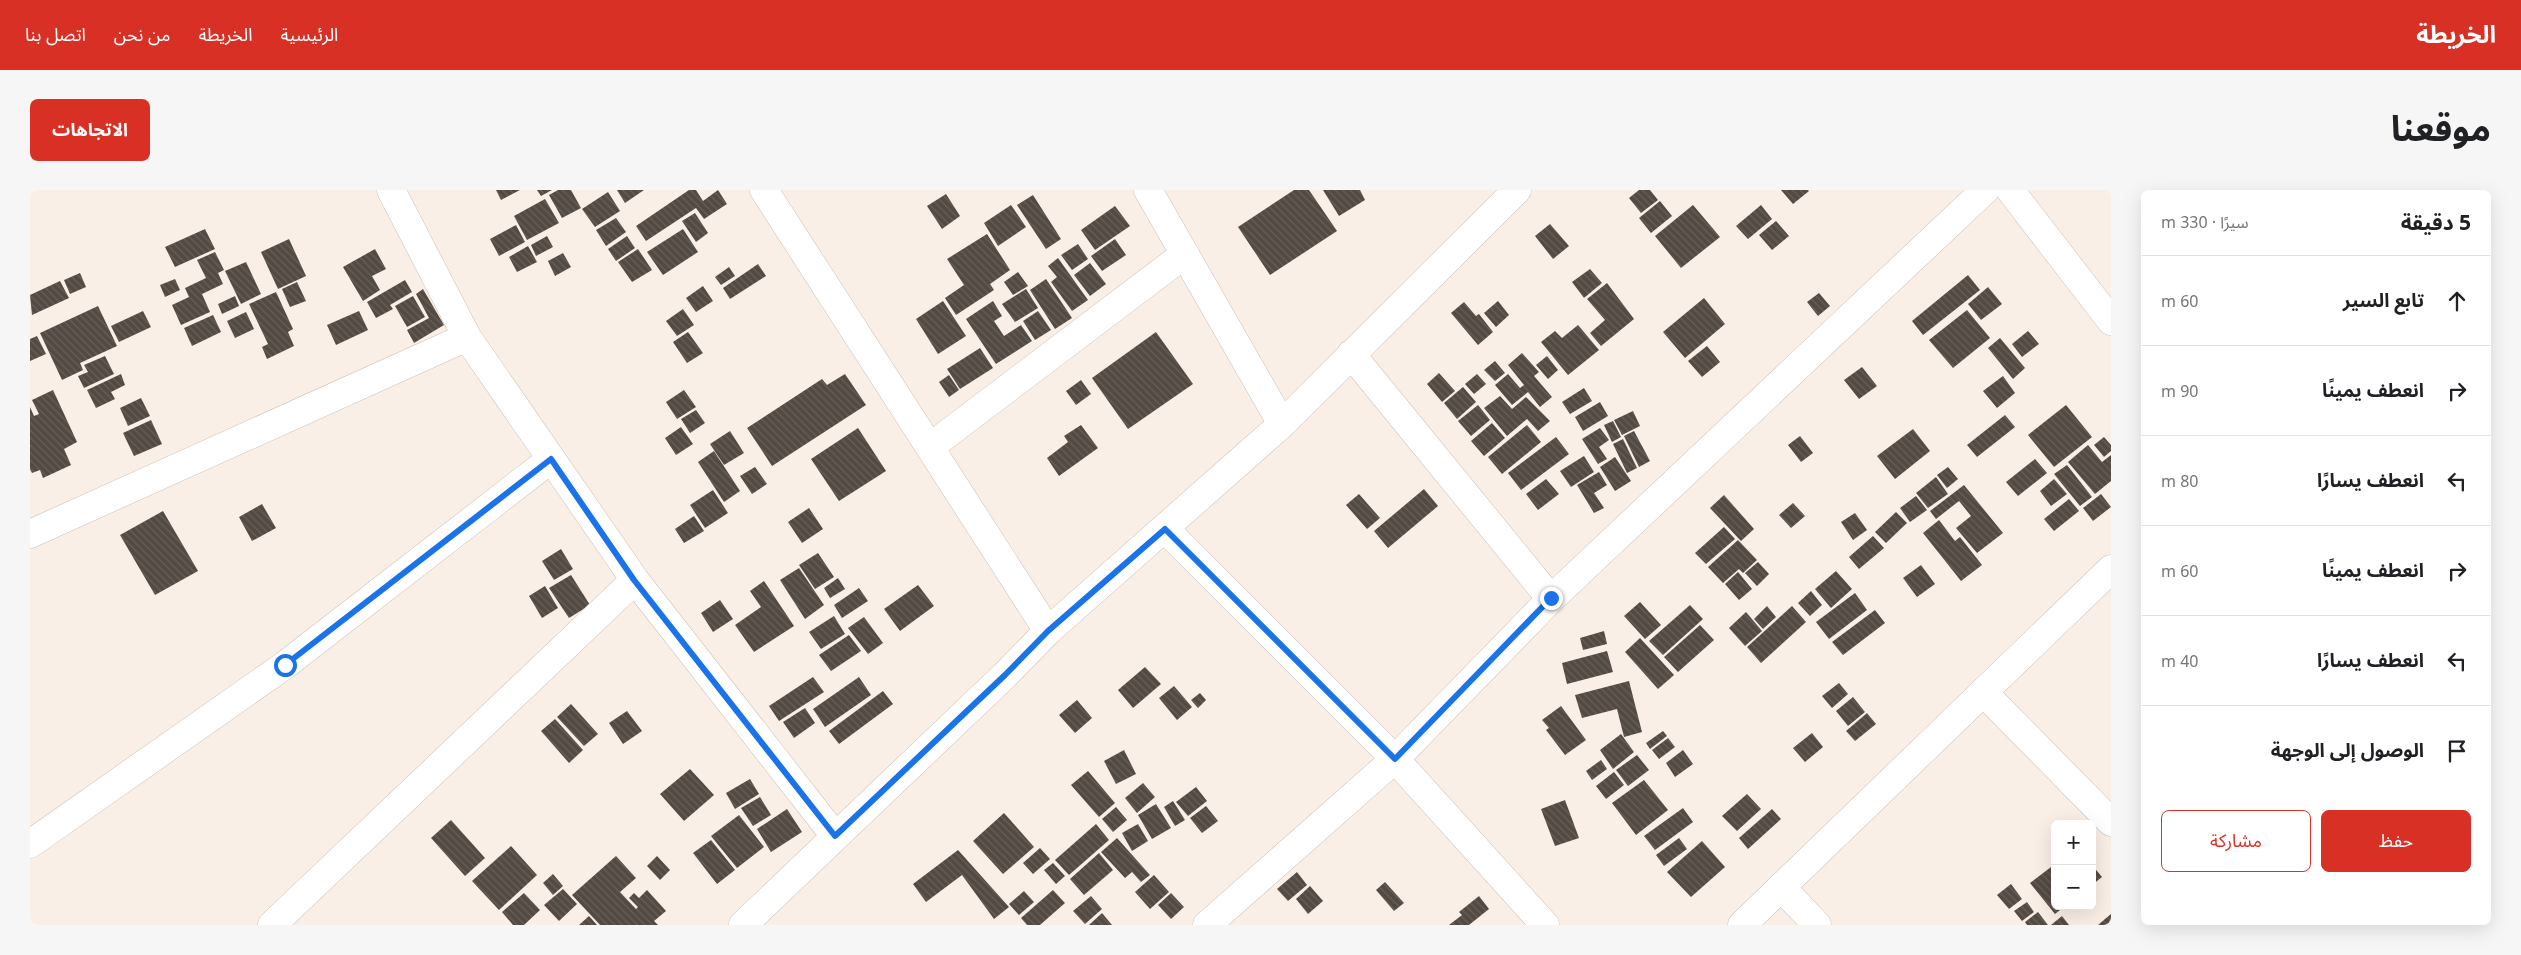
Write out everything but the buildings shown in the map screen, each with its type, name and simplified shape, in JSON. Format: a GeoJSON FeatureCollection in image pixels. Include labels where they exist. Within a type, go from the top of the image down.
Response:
{"type":"FeatureCollection","features":[{"type":"Feature","properties":{"kind":"street"},"geometry":{"type":"LineString","coordinates":[[391,190],[467,337],[634,580],[835,836]]}},
{"type":"Feature","properties":{"kind":"street"},"geometry":{"type":"LineString","coordinates":[[764,190],[1048,631]]}},
{"type":"Feature","properties":{"kind":"street"},"geometry":{"type":"LineString","coordinates":[[1148,190],[1282,424]]}},
{"type":"Feature","properties":{"kind":"street"},"geometry":{"type":"LineString","coordinates":[[743,925],[1005,675],[1048,631],[1282,424],[1517,190]]}},
{"type":"Feature","properties":{"kind":"street"},"geometry":{"type":"LineString","coordinates":[[1207,925],[1395,759],[1551,598],[1985,190]]}},
{"type":"Feature","properties":{"kind":"street"},"geometry":{"type":"LineString","coordinates":[[2010,190],[2111,320]]}},
{"type":"Feature","properties":{"kind":"street"},"geometry":{"type":"LineString","coordinates":[[930,447],[1185,254]]}},
{"type":"Feature","properties":{"kind":"street"},"geometry":{"type":"LineString","coordinates":[[30,534],[467,337]]}},
{"type":"Feature","properties":{"kind":"street"},"geometry":{"type":"LineString","coordinates":[[1351,354],[1551,598]]}},
{"type":"Feature","properties":{"kind":"street"},"geometry":{"type":"LineString","coordinates":[[30,844],[285,665],[551,459]]}},
{"type":"Feature","properties":{"kind":"street"},"geometry":{"type":"LineString","coordinates":[[1165,529],[1395,759],[1545,925]]}},
{"type":"Feature","properties":{"kind":"street"},"geometry":{"type":"LineString","coordinates":[[1742,925],[2111,569]]}},
{"type":"Feature","properties":{"kind":"street"},"geometry":{"type":"LineString","coordinates":[[272,925],[634,580]]}},
{"type":"Feature","properties":{"kind":"street"},"geometry":{"type":"LineString","coordinates":[[1983,692],[2111,822]]}},
{"type":"Feature","properties":{"kind":"street"},"geometry":{"type":"LineString","coordinates":[[1781,887],[1817,925]]}},
{"type":"Feature","properties":{"kind":"route"},"geometry":{"type":"LineString","coordinates":[[285,665],[551,459],[634,580],[835,836],[1005,675],[1048,631],[1165,529],[1395,759],[1551,598]]}}]}
